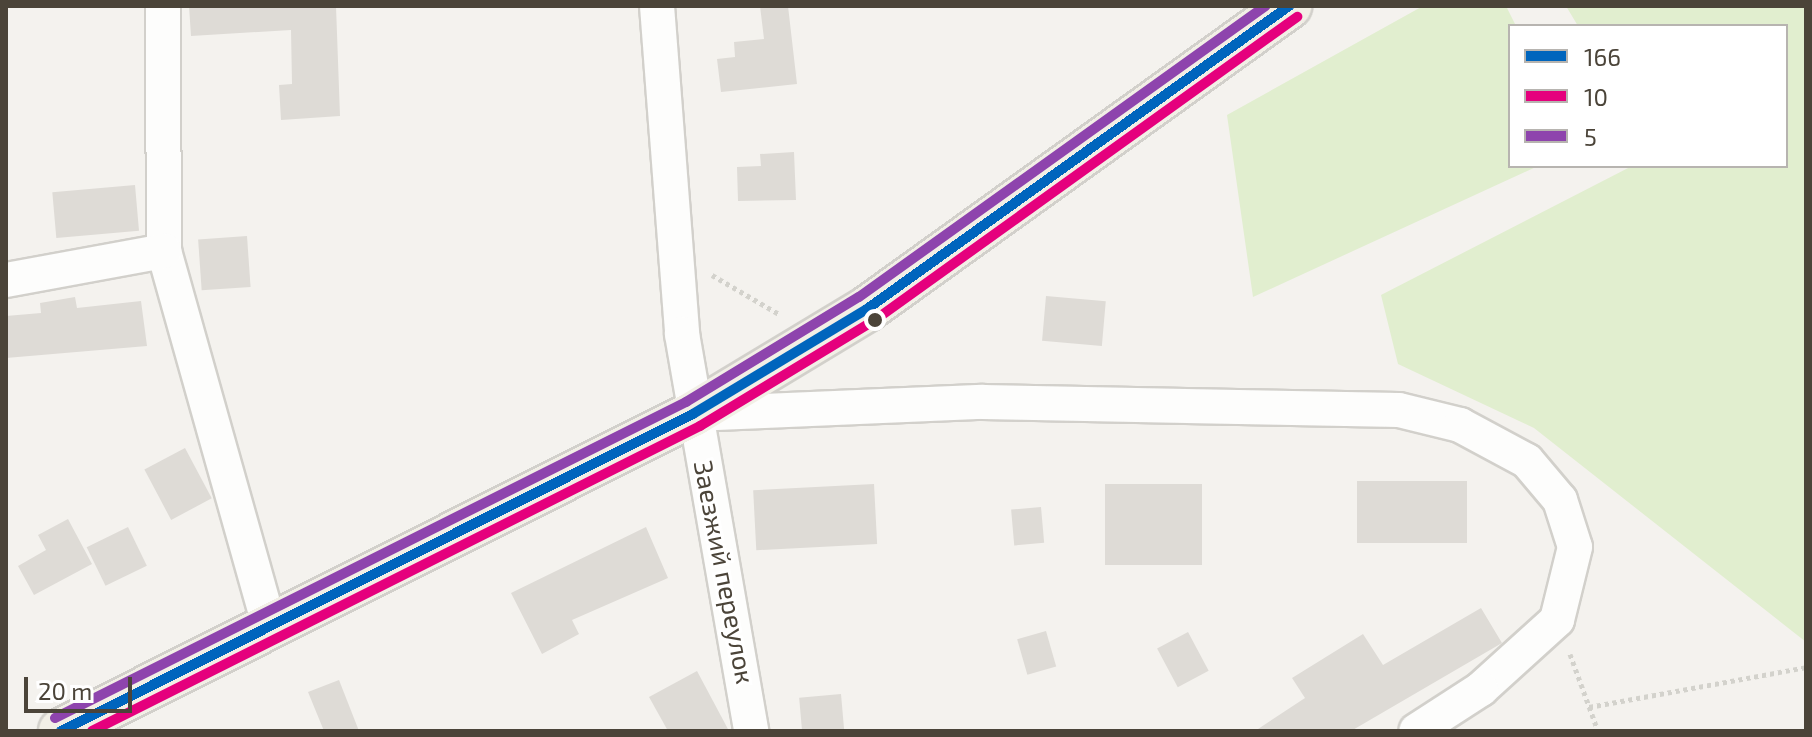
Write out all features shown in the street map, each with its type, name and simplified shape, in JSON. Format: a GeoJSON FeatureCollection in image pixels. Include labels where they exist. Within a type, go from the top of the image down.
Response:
{"type":"FeatureCollection","features":[{"type":"Feature","properties":{"kind":"main road"},"geometry":{"type":"LineString","coordinates":[[61,731],[270,629],[693,414],[867,309],[1289,6]]}},
{"type":"Feature","properties":{"kind":"street"},"geometry":{"type":"LineString","coordinates":[[163,6],[164,251],[270,629]]}},
{"type":"Feature","properties":{"kind":"street","name":"Заезжий переулок"},"geometry":{"type":"LineString","coordinates":[[657,6],[676,249],[693,414],[751,731]]}},
{"type":"Feature","properties":{"kind":"street"},"geometry":{"type":"LineString","coordinates":[[6,280],[164,251]]}},
{"type":"Feature","properties":{"kind":"street"},"geometry":{"type":"LineString","coordinates":[[693,414],[998,402],[1399,410],[1460,425],[1527,461],[1560,500],[1575,547],[1557,620],[1481,689],[1416,731]]}},
{"type":"Feature","properties":{"kind":"path"},"geometry":{"type":"LineString","coordinates":[[676,249],[787,319]]}},
{"type":"Feature","properties":{"kind":"path"},"geometry":{"type":"LineString","coordinates":[[1557,620],[1598,731]]}},
{"type":"Feature","properties":{"kind":"path"},"geometry":{"type":"LineString","coordinates":[[1589,707],[1806,667]]}},
{"type":"Feature","properties":{"kind":"green space"},"geometry":{"type":"Polygon","coordinates":[[[1423,6],[1506,6],[1515,24],[1508,24],[1508,168],[1534,168],[1253,297],[1227,115],[1423,6]]]}},
{"type":"Feature","properties":{"kind":"green space"},"geometry":{"type":"Polygon","coordinates":[[[1566,6],[1806,6],[1806,642],[1534,428],[1398,364],[1381,295],[1628,168],[1788,168],[1788,24],[1577,24],[1566,6]]]}},
{"type":"Feature","properties":{"kind":"building"},"geometry":{"type":"Polygon","coordinates":[[[189,6],[336,6],[340,116],[281,120],[279,85],[292,84],[291,30],[191,36],[189,6]]]}},
{"type":"Feature","properties":{"kind":"building"},"geometry":{"type":"Polygon","coordinates":[[[760,6],[788,6],[797,84],[721,92],[717,59],[735,57],[734,42],[764,39],[760,6]]]}},
{"type":"Feature","properties":{"kind":"building"},"geometry":{"type":"Polygon","coordinates":[[[794,152],[796,200],[738,201],[737,167],[761,166],[760,154],[794,152]]]}},
{"type":"Feature","properties":{"kind":"building"},"geometry":{"type":"Polygon","coordinates":[[[135,185],[139,231],[56,238],[52,192],[135,185]]]}},
{"type":"Feature","properties":{"kind":"building"},"geometry":{"type":"Polygon","coordinates":[[[247,236],[251,287],[202,290],[198,239],[247,236]]]}},
{"type":"Feature","properties":{"kind":"building"},"geometry":{"type":"Polygon","coordinates":[[[1046,296],[1106,301],[1102,346],[1042,341],[1046,296]]]}},
{"type":"Feature","properties":{"kind":"building"},"geometry":{"type":"Polygon","coordinates":[[[75,297],[77,308],[141,301],[147,346],[6,358],[6,316],[41,313],[40,303],[75,297]]]}},
{"type":"Feature","properties":{"kind":"building"},"geometry":{"type":"Polygon","coordinates":[[[185,448],[212,498],[171,520],[144,470],[185,448]]]}},
{"type":"Feature","properties":{"kind":"building"},"geometry":{"type":"Polygon","coordinates":[[[1357,481],[1467,481],[1467,543],[1357,543],[1357,481]]]}},
{"type":"Feature","properties":{"kind":"building"},"geometry":{"type":"Polygon","coordinates":[[[874,484],[877,544],[756,550],[753,490],[874,484]]]}},
{"type":"Feature","properties":{"kind":"building"},"geometry":{"type":"Polygon","coordinates":[[[1105,484],[1202,484],[1202,565],[1105,565],[1105,484]]]}},
{"type":"Feature","properties":{"kind":"building"},"geometry":{"type":"Polygon","coordinates":[[[1041,507],[1044,543],[1014,545],[1011,510],[1041,507]]]}},
{"type":"Feature","properties":{"kind":"building"},"geometry":{"type":"Polygon","coordinates":[[[68,519],[92,564],[34,595],[18,566],[46,550],[38,535],[68,519]]]}},
{"type":"Feature","properties":{"kind":"building"},"geometry":{"type":"Polygon","coordinates":[[[128,527],[147,566],[106,586],[87,547],[128,527]]]}},
{"type":"Feature","properties":{"kind":"building"},"geometry":{"type":"Polygon","coordinates":[[[646,527],[668,578],[572,620],[579,634],[542,654],[511,593],[646,527]]]}},
{"type":"Feature","properties":{"kind":"building"},"geometry":{"type":"Polygon","coordinates":[[[1481,608],[1502,643],[1351,731],[1255,731],[1305,698],[1292,678],[1363,634],[1383,665],[1481,608]]]}},
{"type":"Feature","properties":{"kind":"building"},"geometry":{"type":"Polygon","coordinates":[[[1046,631],[1056,667],[1027,675],[1017,639],[1046,631]]]}},
{"type":"Feature","properties":{"kind":"building"},"geometry":{"type":"Polygon","coordinates":[[[1188,632],[1209,671],[1178,687],[1157,648],[1188,632]]]}},
{"type":"Feature","properties":{"kind":"building"},"geometry":{"type":"Polygon","coordinates":[[[697,671],[729,731],[668,731],[649,697],[697,671]]]}},
{"type":"Feature","properties":{"kind":"building"},"geometry":{"type":"Polygon","coordinates":[[[339,680],[359,731],[324,731],[308,692],[339,680]]]}},
{"type":"Feature","properties":{"kind":"building"},"geometry":{"type":"Polygon","coordinates":[[[841,694],[844,731],[802,731],[799,698],[841,694]]]}},
{"type":"Feature","properties":{"kind":"transit line","name":"5"},"geometry":{"type":"LineString","coordinates":[[55,718],[686,402],[859,297],[1265,6]]}},
{"type":"Feature","properties":{"kind":"transit line","name":"166"},"geometry":{"type":"LineString","coordinates":[[61,731],[693,414],[867,309],[1289,6]]}},
{"type":"Feature","properties":{"kind":"transit line","name":"10"},"geometry":{"type":"LineString","coordinates":[[92,731],[700,426],[875,320],[1297,17]]}}]}
